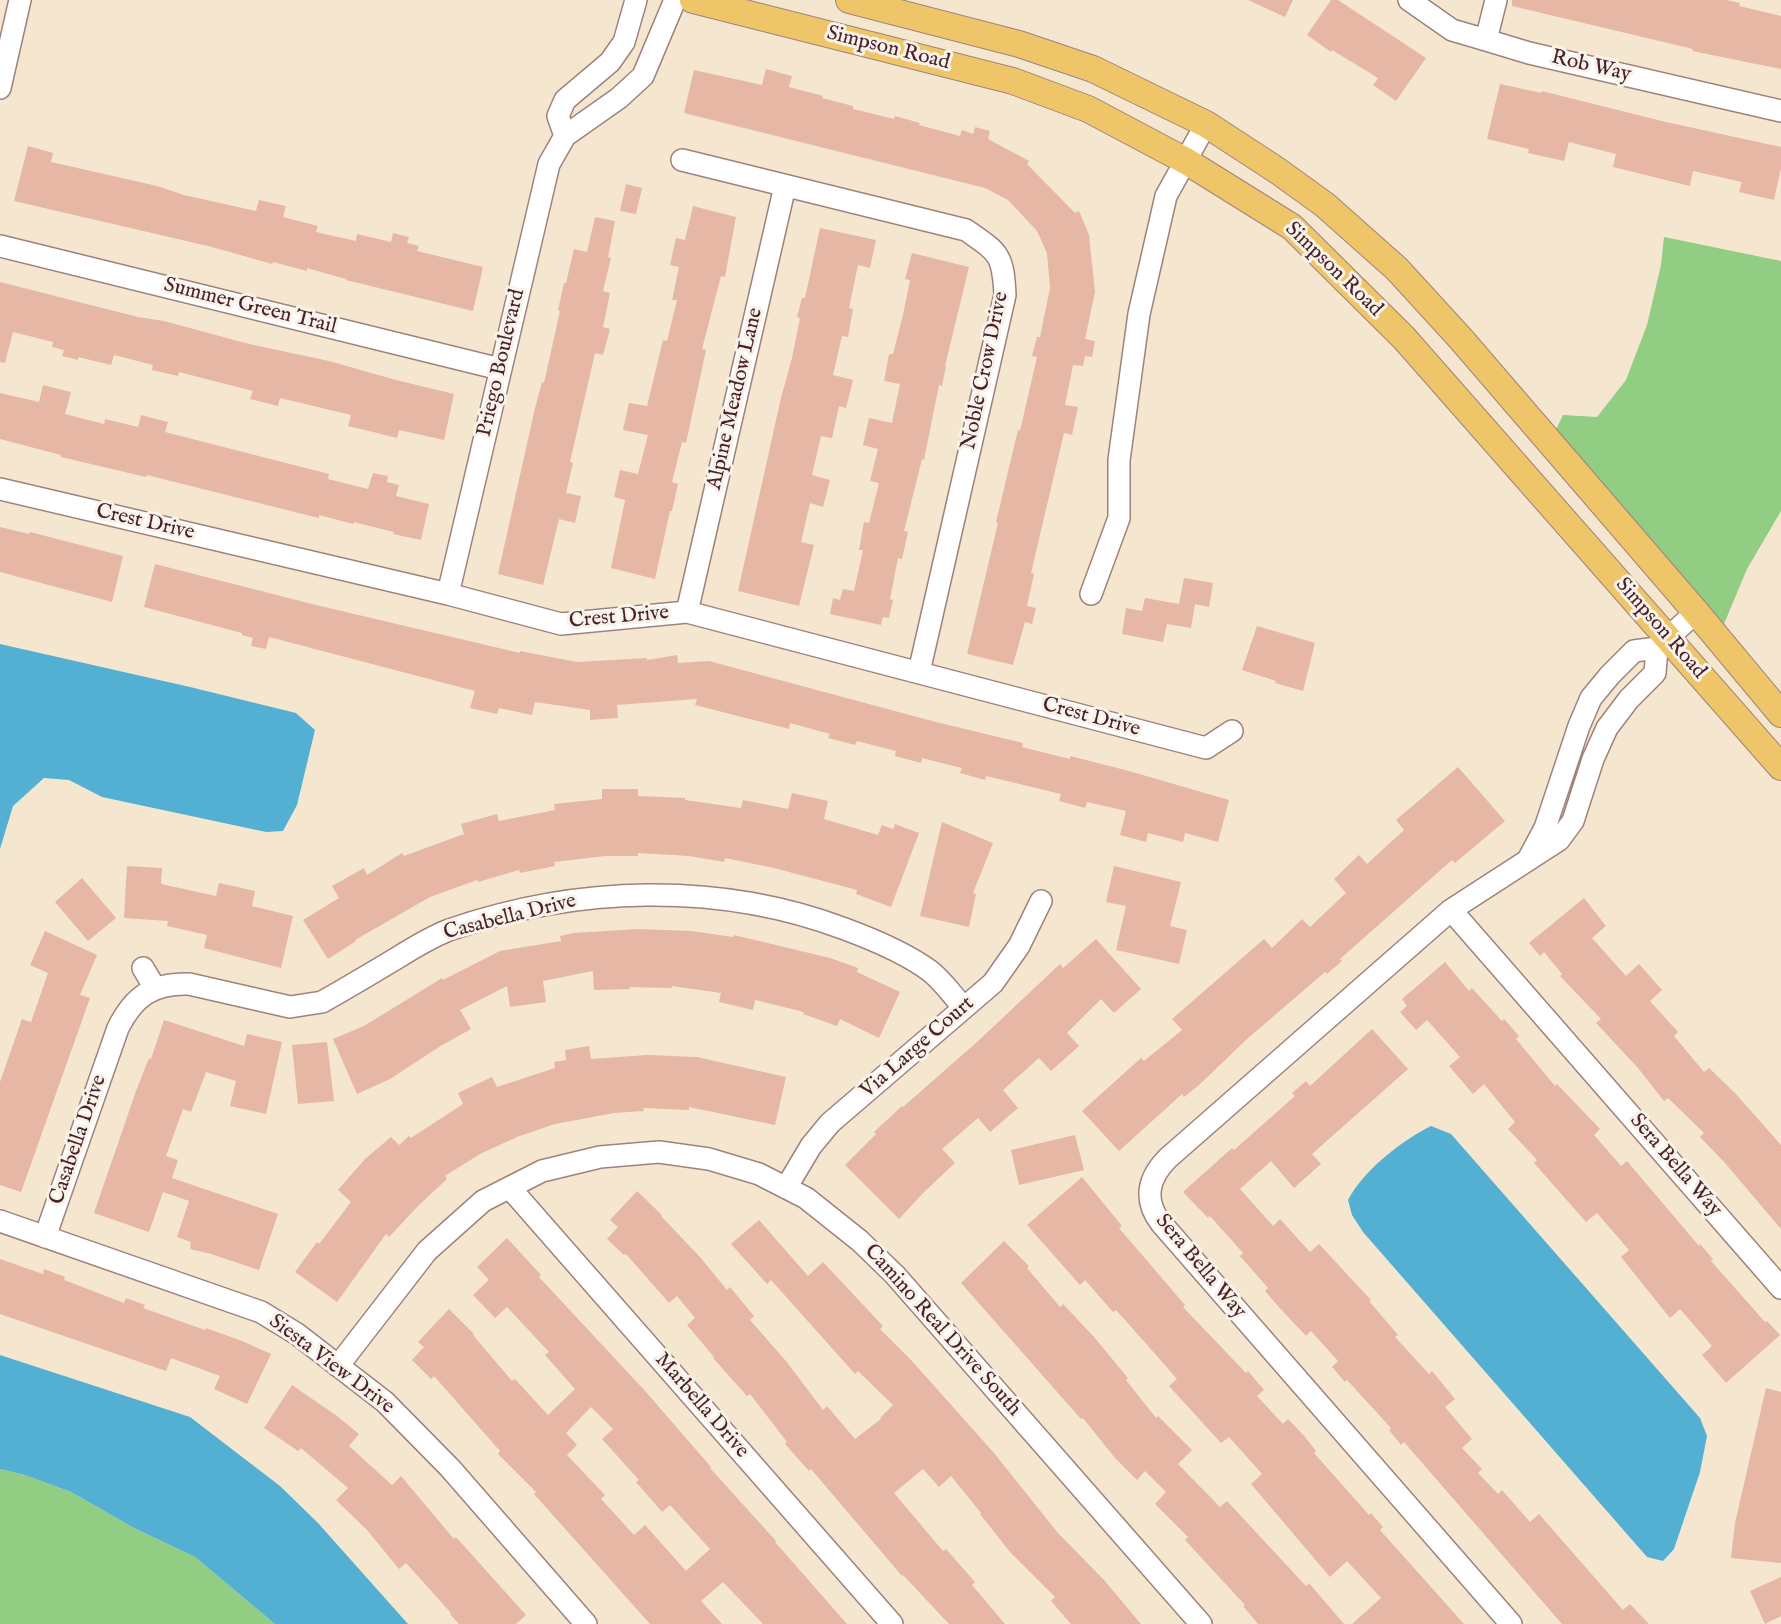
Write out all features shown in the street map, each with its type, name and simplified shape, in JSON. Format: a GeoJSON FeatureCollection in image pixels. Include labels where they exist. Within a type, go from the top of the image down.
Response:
{"type":"FeatureCollection","features":[{"type":"Feature","properties":{"kind":"main road","name":"Simpson Road"},"geometry":{"type":"LineString","coordinates":[[693,0],[1013,81],[1088,109],[1186,161],[1292,227],[1404,338],[1663,642],[1781,767]]}},
{"type":"Feature","properties":{"kind":"main road","name":"Simpson Road"},"geometry":{"type":"LineString","coordinates":[[849,0],[1019,44],[1093,69],[1206,124],[1325,205],[1397,269],[1696,612],[1781,714]]}},
{"type":"Feature","properties":{"kind":"street"},"geometry":{"type":"LineString","coordinates":[[0,88],[20,0]]}},
{"type":"Feature","properties":{"kind":"street"},"geometry":{"type":"LineString","coordinates":[[565,136],[558,116],[565,100],[610,62],[624,42],[636,0]]}},
{"type":"Feature","properties":{"kind":"street","name":"Priego Boulevard"},"geometry":{"type":"LineString","coordinates":[[448,594],[549,164],[565,136],[619,98],[643,76],[675,0]]}},
{"type":"Feature","properties":{"kind":"street","name":"Rob Way"},"geometry":{"type":"LineString","coordinates":[[1409,0],[1452,30],[1530,53],[1781,111]]}},
{"type":"Feature","properties":{"kind":"street"},"geometry":{"type":"LineString","coordinates":[[1486,40],[1496,0]]}},
{"type":"Feature","properties":{"kind":"street"},"geometry":{"type":"LineString","coordinates":[[1091,594],[1119,518],[1119,460],[1139,314],[1166,196],[1206,124]]}},
{"type":"Feature","properties":{"kind":"street","name":"Noble Crow Drive"},"geometry":{"type":"LineString","coordinates":[[681,160],[966,231],[994,249],[1004,268],[1005,295],[919,672]]}},
{"type":"Feature","properties":{"kind":"street","name":"Alpine Meadow Lane"},"geometry":{"type":"LineString","coordinates":[[687,612],[785,186]]}},
{"type":"Feature","properties":{"kind":"street","name":"Summer Green Trail"},"geometry":{"type":"LineString","coordinates":[[0,246],[500,369]]}},
{"type":"Feature","properties":{"kind":"street","name":"Crest Drive"},"geometry":{"type":"LineString","coordinates":[[0,489],[448,594],[561,624],[687,612],[1206,748],[1232,731]]}},
{"type":"Feature","properties":{"kind":"street","name":"Sera Bella Way"},"geometry":{"type":"LineString","coordinates":[[1528,858],[1545,828],[1579,726],[1591,698],[1634,651],[1663,642],[1696,612]]}},
{"type":"Feature","properties":{"kind":"street","name":"Sera Bella Way"},"geometry":{"type":"LineString","coordinates":[[1511,1624],[1155,1216],[1149,1200],[1151,1183],[1160,1166],[1451,910],[1559,840],[1573,821],[1593,759],[1607,728],[1629,699],[1655,673],[1663,642]]}},
{"type":"Feature","properties":{"kind":"street","name":"Casabella Drive"},"geometry":{"type":"LineString","coordinates":[[45,1237],[118,1028],[128,1009],[155,987],[172,983],[189,984],[290,1007],[308,1005],[322,1002],[447,931],[552,903],[627,894],[702,896],[765,906],[822,920],[874,939],[931,972],[964,1008]]}},
{"type":"Feature","properties":{"kind":"street","name":"Via Large Court"},"geometry":{"type":"LineString","coordinates":[[786,1188],[811,1146],[830,1123],[993,983],[1019,946],[1041,901]]}},
{"type":"Feature","properties":{"kind":"street","name":"Sera Bella Way"},"geometry":{"type":"LineString","coordinates":[[1451,910],[1781,1288]]}},
{"type":"Feature","properties":{"kind":"street"},"geometry":{"type":"LineString","coordinates":[[143,968],[155,987]]}},
{"type":"Feature","properties":{"kind":"street","name":"Camino Real Drive South"},"geometry":{"type":"LineString","coordinates":[[339,1366],[428,1251],[483,1201],[542,1171],[600,1157],[659,1152],[709,1159],[759,1174],[807,1198],[860,1241],[895,1275],[1201,1624]]}},
{"type":"Feature","properties":{"kind":"street","name":"Marbella Drive"},"geometry":{"type":"LineString","coordinates":[[510,1188],[892,1624]]}},
{"type":"Feature","properties":{"kind":"street","name":"Siesta View Drive"},"geometry":{"type":"LineString","coordinates":[[0,1221],[261,1312],[297,1334],[385,1402],[450,1468],[586,1624]]}},
{"type":"Feature","properties":{"kind":"green space"},"geometry":{"type":"Polygon","coordinates":[[[1664,237],[1781,261],[1781,511],[1747,569],[1716,643],[1553,436],[1563,415],[1597,417],[1626,380],[1647,325],[1661,265],[1664,237]]]}},
{"type":"Feature","properties":{"kind":"green space"},"geometry":{"type":"Polygon","coordinates":[[[0,1469],[25,1475],[71,1492],[134,1528],[195,1557],[275,1624],[0,1624],[0,1469]]]}},
{"type":"Feature","properties":{"kind":"water"},"geometry":{"type":"Polygon","coordinates":[[[0,644],[296,713],[315,730],[297,805],[283,831],[266,832],[102,797],[69,780],[44,778],[13,806],[0,849],[0,644]]]}},
{"type":"Feature","properties":{"kind":"water"},"geometry":{"type":"Polygon","coordinates":[[[1431,1126],[1451,1134],[1700,1418],[1707,1436],[1700,1472],[1674,1549],[1663,1561],[1647,1557],[1363,1232],[1352,1215],[1348,1200],[1373,1167],[1396,1148],[1431,1126]]]}},
{"type":"Feature","properties":{"kind":"water"},"geometry":{"type":"Polygon","coordinates":[[[0,1355],[190,1417],[280,1486],[318,1523],[408,1624],[275,1624],[195,1557],[134,1528],[71,1492],[25,1475],[0,1469],[0,1355]]]}},
{"type":"Feature","properties":{"kind":"building"},"geometry":{"type":"Polygon","coordinates":[[[1248,0],[1293,0],[1285,17],[1248,0]]]}},
{"type":"Feature","properties":{"kind":"building"},"geometry":{"type":"Polygon","coordinates":[[[1331,0],[1338,0],[1426,58],[1396,101],[1373,85],[1378,78],[1332,50],[1331,52],[1307,35],[1331,0]]]}},
{"type":"Feature","properties":{"kind":"building"},"geometry":{"type":"Polygon","coordinates":[[[1512,0],[1727,0],[1740,3],[1739,6],[1781,16],[1781,69],[1692,51],[1693,49],[1512,6],[1512,0]]]}},
{"type":"Feature","properties":{"kind":"building"},"geometry":{"type":"Polygon","coordinates":[[[766,69],[792,76],[789,87],[853,106],[853,109],[894,119],[895,116],[960,136],[962,130],[973,134],[975,127],[990,131],[988,139],[1029,161],[1027,164],[1075,213],[1079,211],[1089,235],[1095,292],[1085,339],[1095,341],[1092,357],[1085,356],[1083,366],[1073,365],[1065,405],[1078,407],[1072,435],[1064,433],[1031,573],[1034,574],[1027,606],[1036,608],[1032,624],[1025,622],[1013,665],[967,654],[998,523],[996,522],[1037,357],[1032,356],[1037,337],[1040,337],[1050,288],[1047,253],[1037,231],[1008,200],[985,188],[684,113],[694,70],[762,85],[766,69]]]}},
{"type":"Feature","properties":{"kind":"building"},"geometry":{"type":"Polygon","coordinates":[[[1500,84],[1542,93],[1542,91],[1666,122],[1781,147],[1781,168],[1774,200],[1739,192],[1742,182],[1693,171],[1690,186],[1613,167],[1616,154],[1569,142],[1564,161],[1528,153],[1529,149],[1487,139],[1500,84]]]}},
{"type":"Feature","properties":{"kind":"building"},"geometry":{"type":"Polygon","coordinates":[[[28,146],[53,153],[51,162],[157,186],[184,195],[256,211],[259,200],[286,206],[283,217],[318,226],[316,232],[356,241],[357,234],[391,242],[393,233],[409,237],[407,243],[419,246],[417,251],[483,267],[473,311],[346,280],[307,268],[307,271],[273,262],[272,264],[212,247],[14,201],[28,146]]]}},
{"type":"Feature","properties":{"kind":"building"},"geometry":{"type":"Polygon","coordinates":[[[626,184],[642,188],[636,214],[620,211],[626,184]]]}},
{"type":"Feature","properties":{"kind":"building"},"geometry":{"type":"Polygon","coordinates":[[[693,206],[736,217],[725,277],[721,276],[702,349],[706,350],[686,443],[682,442],[672,482],[678,484],[655,579],[611,568],[625,500],[614,497],[620,470],[638,474],[648,435],[623,430],[629,403],[647,406],[663,340],[667,341],[677,300],[672,300],[679,267],[670,265],[676,238],[685,240],[693,206]]]}},
{"type":"Feature","properties":{"kind":"building"},"geometry":{"type":"Polygon","coordinates":[[[595,217],[615,221],[608,257],[611,258],[603,291],[610,293],[603,327],[610,329],[603,355],[595,353],[570,462],[573,463],[566,493],[581,496],[575,523],[559,519],[543,585],[498,574],[535,408],[542,382],[544,383],[564,283],[566,283],[574,249],[587,252],[595,217]]]}},
{"type":"Feature","properties":{"kind":"building"},"geometry":{"type":"Polygon","coordinates":[[[820,228],[876,240],[870,268],[858,265],[849,308],[853,309],[848,337],[842,336],[833,375],[853,380],[846,408],[839,406],[832,438],[821,436],[812,475],[830,480],[823,507],[810,503],[801,542],[814,545],[799,606],[738,591],[792,358],[800,318],[797,317],[802,298],[805,298],[820,228]]]}},
{"type":"Feature","properties":{"kind":"building"},"geometry":{"type":"Polygon","coordinates":[[[912,253],[969,267],[942,386],[939,385],[924,460],[922,459],[904,531],[908,532],[902,559],[898,558],[890,599],[893,600],[889,618],[883,617],[881,625],[830,614],[833,598],[840,600],[843,589],[854,591],[863,550],[859,550],[864,522],[869,523],[879,483],[870,481],[878,449],[863,445],[869,418],[892,423],[900,384],[884,381],[889,354],[893,354],[903,315],[910,280],[905,279],[912,253]]]}},
{"type":"Feature","properties":{"kind":"building"},"geometry":{"type":"Polygon","coordinates":[[[0,282],[249,344],[329,361],[454,394],[444,440],[399,430],[397,438],[348,426],[351,415],[280,398],[278,406],[250,399],[253,391],[179,372],[178,376],[152,370],[153,365],[114,355],[111,365],[78,357],[78,360],[62,356],[64,350],[52,347],[53,342],[13,332],[5,363],[0,362],[0,282]]]}},
{"type":"Feature","properties":{"kind":"building"},"geometry":{"type":"Polygon","coordinates":[[[43,385],[71,392],[65,414],[104,424],[105,419],[138,427],[141,415],[168,422],[165,432],[329,474],[328,479],[368,489],[373,473],[388,476],[387,482],[399,485],[396,496],[429,504],[421,540],[354,522],[353,524],[319,515],[319,518],[147,475],[146,477],[61,457],[61,455],[0,439],[0,393],[39,402],[43,385]]]}},
{"type":"Feature","properties":{"kind":"building"},"geometry":{"type":"Polygon","coordinates":[[[0,527],[29,534],[30,532],[123,556],[112,602],[0,572],[0,527]]]}},
{"type":"Feature","properties":{"kind":"building"},"geometry":{"type":"Polygon","coordinates":[[[155,564],[520,653],[520,651],[577,662],[647,658],[647,660],[677,655],[678,663],[709,661],[1023,743],[1022,747],[1129,771],[1229,800],[1218,842],[1185,833],[1183,842],[1148,833],[1146,842],[1120,835],[1126,811],[1087,802],[1085,808],[1059,801],[1061,794],[986,776],[985,780],[960,773],[962,768],[922,758],[921,763],[895,756],[896,751],[857,741],[855,745],[828,738],[830,734],[790,723],[789,729],[695,705],[697,699],[617,705],[618,718],[590,720],[590,710],[535,702],[532,715],[499,708],[497,714],[470,708],[475,691],[269,637],[266,649],[251,646],[253,638],[242,635],[242,633],[144,607],[155,564]]]}},
{"type":"Feature","properties":{"kind":"building"},"geometry":{"type":"Polygon","coordinates":[[[1184,578],[1213,583],[1209,607],[1195,604],[1191,628],[1167,624],[1163,642],[1122,634],[1126,608],[1142,611],[1145,598],[1179,604],[1184,578]]]}},
{"type":"Feature","properties":{"kind":"building"},"geometry":{"type":"Polygon","coordinates":[[[1257,626],[1315,643],[1303,691],[1242,670],[1257,626]]]}},
{"type":"Feature","properties":{"kind":"building"},"geometry":{"type":"Polygon","coordinates":[[[1458,767],[1505,821],[1455,863],[1452,860],[1340,959],[1342,961],[1327,974],[1325,972],[1247,1039],[1199,1085],[1184,1097],[1182,1094],[1119,1151],[1082,1111],[1141,1058],[1144,1061],[1182,1030],[1172,1019],[1264,939],[1272,948],[1302,919],[1310,927],[1346,893],[1334,879],[1359,855],[1367,864],[1404,830],[1396,820],[1458,767]]]}},
{"type":"Feature","properties":{"kind":"building"},"geometry":{"type":"Polygon","coordinates":[[[602,789],[638,789],[638,796],[685,798],[685,800],[741,808],[743,800],[788,809],[792,793],[828,801],[824,819],[878,835],[882,825],[893,829],[895,824],[919,833],[891,907],[856,894],[857,890],[774,868],[725,858],[724,862],[689,856],[638,853],[638,856],[605,856],[554,862],[555,866],[520,873],[519,870],[478,882],[477,880],[430,897],[355,940],[328,959],[303,920],[339,898],[332,886],[364,868],[367,875],[402,853],[404,856],[464,834],[461,824],[497,814],[499,821],[555,810],[554,804],[602,799],[602,789]]]}},
{"type":"Feature","properties":{"kind":"building"},"geometry":{"type":"Polygon","coordinates":[[[942,822],[993,843],[973,893],[976,894],[969,927],[920,916],[942,822]]]}},
{"type":"Feature","properties":{"kind":"building"},"geometry":{"type":"Polygon","coordinates":[[[127,866],[162,868],[161,884],[216,896],[219,883],[255,891],[252,906],[293,916],[281,968],[204,948],[207,935],[167,926],[168,921],[124,918],[127,866]]]}},
{"type":"Feature","properties":{"kind":"building"},"geometry":{"type":"Polygon","coordinates":[[[1114,866],[1181,882],[1170,926],[1187,930],[1179,964],[1116,950],[1126,906],[1106,902],[1114,866]]]}},
{"type":"Feature","properties":{"kind":"building"},"geometry":{"type":"Polygon","coordinates":[[[82,878],[116,918],[88,941],[55,902],[82,878]]]}},
{"type":"Feature","properties":{"kind":"building"},"geometry":{"type":"Polygon","coordinates":[[[1584,898],[1606,926],[1592,938],[1626,976],[1639,964],[1662,990],[1650,1001],[1678,1032],[1674,1036],[1704,1072],[1709,1068],[1735,1093],[1781,1145],[1781,1229],[1700,1137],[1704,1133],[1668,1098],[1664,1101],[1638,1068],[1596,1023],[1601,1019],[1560,976],[1562,974],[1544,952],[1540,956],[1529,943],[1584,898]]]}},
{"type":"Feature","properties":{"kind":"building"},"geometry":{"type":"Polygon","coordinates":[[[638,929],[691,931],[733,937],[734,935],[830,958],[858,968],[857,972],[900,992],[879,1038],[840,1019],[837,1026],[803,1014],[804,1012],[755,1000],[753,1010],[719,1002],[721,993],[672,986],[672,988],[629,987],[630,989],[594,990],[593,971],[543,981],[546,1002],[510,1007],[507,986],[460,1010],[471,1029],[390,1079],[357,1094],[333,1039],[364,1026],[442,978],[443,980],[500,951],[561,941],[560,936],[574,933],[638,929]]]}},
{"type":"Feature","properties":{"kind":"building"},"geometry":{"type":"Polygon","coordinates":[[[45,931],[97,955],[80,995],[90,998],[21,1192],[0,1185],[0,1082],[22,1019],[31,1022],[48,973],[30,965],[45,931]]]}},
{"type":"Feature","properties":{"kind":"building"},"geometry":{"type":"Polygon","coordinates":[[[1096,939],[1141,989],[1114,1013],[1101,999],[1067,1033],[1079,1046],[1051,1071],[1039,1058],[1003,1090],[1018,1108],[990,1132],[978,1118],[942,1149],[955,1163],[899,1219],[845,1165],[876,1134],[874,1132],[902,1106],[977,1042],[1060,964],[1063,968],[1096,939]]]}},
{"type":"Feature","properties":{"kind":"building"},"geometry":{"type":"Polygon","coordinates":[[[1445,962],[1469,991],[1472,988],[1502,1021],[1504,1019],[1519,1036],[1516,1039],[1555,1086],[1557,1084],[1600,1129],[1594,1135],[1621,1166],[1627,1161],[1699,1246],[1700,1244],[1713,1259],[1711,1261],[1765,1322],[1767,1321],[1780,1335],[1726,1383],[1702,1355],[1712,1346],[1680,1309],[1670,1318],[1621,1257],[1629,1250],[1597,1213],[1586,1222],[1534,1163],[1537,1160],[1508,1129],[1515,1122],[1484,1084],[1473,1094],[1449,1066],[1460,1057],[1427,1020],[1416,1030],[1400,1012],[1407,1006],[1402,999],[1445,962]]]}},
{"type":"Feature","properties":{"kind":"building"},"geometry":{"type":"Polygon","coordinates":[[[164,1020],[244,1046],[247,1034],[282,1042],[266,1114],[230,1106],[236,1081],[206,1072],[191,1112],[183,1109],[166,1156],[178,1160],[172,1178],[278,1214],[259,1270],[190,1249],[191,1242],[177,1237],[189,1201],[163,1192],[149,1232],[94,1213],[136,1091],[149,1058],[151,1059],[164,1020]]]}},
{"type":"Feature","properties":{"kind":"building"},"geometry":{"type":"Polygon","coordinates":[[[1372,1029],[1408,1069],[1312,1154],[1321,1164],[1294,1188],[1271,1161],[1240,1189],[1273,1226],[1280,1219],[1310,1252],[1319,1244],[1371,1300],[1369,1301],[1398,1335],[1395,1337],[1429,1374],[1432,1371],[1455,1399],[1445,1407],[1472,1439],[1462,1448],[1482,1469],[1478,1473],[1498,1494],[1502,1490],[1530,1522],[1539,1514],[1623,1610],[1630,1604],[1649,1624],[1562,1624],[1404,1442],[1401,1445],[1389,1430],[1391,1428],[1332,1367],[1338,1361],[1311,1331],[1306,1336],[1277,1305],[1265,1291],[1268,1288],[1240,1256],[1243,1253],[1210,1216],[1208,1218],[1183,1192],[1295,1096],[1292,1093],[1306,1081],[1310,1086],[1372,1029]]]}},
{"type":"Feature","properties":{"kind":"building"},"geometry":{"type":"Polygon","coordinates":[[[327,1042],[334,1101],[298,1104],[292,1045],[327,1042]]]}},
{"type":"Feature","properties":{"kind":"building"},"geometry":{"type":"Polygon","coordinates":[[[589,1046],[591,1059],[647,1055],[697,1057],[786,1077],[775,1125],[689,1107],[689,1110],[643,1108],[644,1111],[614,1113],[555,1124],[517,1137],[480,1154],[445,1176],[447,1179],[389,1237],[386,1234],[337,1302],[295,1272],[351,1202],[338,1190],[365,1159],[391,1137],[399,1145],[409,1136],[411,1138],[463,1104],[458,1093],[492,1077],[497,1087],[555,1068],[554,1062],[566,1060],[565,1050],[589,1046]]]}},
{"type":"Feature","properties":{"kind":"building"},"geometry":{"type":"Polygon","coordinates":[[[1075,1135],[1084,1170],[1019,1185],[1011,1150],[1075,1135]]]}},
{"type":"Feature","properties":{"kind":"building"},"geometry":{"type":"Polygon","coordinates":[[[1082,1177],[1122,1226],[1119,1228],[1185,1305],[1183,1307],[1246,1373],[1248,1371],[1264,1390],[1257,1396],[1283,1424],[1288,1419],[1305,1437],[1316,1451],[1314,1453],[1369,1515],[1371,1513],[1383,1527],[1380,1530],[1464,1624],[1352,1624],[1381,1598],[1347,1561],[1330,1577],[1251,1484],[1262,1474],[1229,1437],[1221,1443],[1169,1386],[1177,1379],[1149,1347],[1116,1310],[1113,1312],[1085,1280],[1080,1285],[1027,1225],[1082,1177]]]}},
{"type":"Feature","properties":{"kind":"building"},"geometry":{"type":"Polygon","coordinates":[[[637,1191],[662,1215],[727,1290],[730,1287],[754,1316],[750,1320],[786,1361],[823,1410],[827,1406],[855,1439],[881,1419],[893,1405],[858,1371],[855,1374],[771,1280],[767,1284],[731,1244],[759,1220],[808,1276],[823,1262],[883,1326],[880,1329],[912,1361],[994,1453],[1058,1533],[1104,1580],[1141,1624],[1071,1624],[1051,1601],[1055,1597],[1010,1552],[951,1476],[939,1487],[923,1469],[894,1493],[943,1551],[946,1549],[975,1582],[972,1585],[1005,1624],[949,1624],[902,1576],[811,1469],[809,1471],[785,1444],[787,1442],[750,1394],[747,1396],[713,1358],[687,1325],[695,1318],[677,1296],[669,1303],[626,1254],[624,1255],[607,1239],[618,1227],[610,1220],[637,1191]]]}},
{"type":"Feature","properties":{"kind":"building"},"geometry":{"type":"Polygon","coordinates":[[[507,1238],[541,1275],[539,1277],[646,1392],[847,1624],[763,1624],[723,1582],[701,1601],[722,1624],[650,1624],[534,1494],[536,1492],[498,1454],[500,1451],[434,1376],[431,1379],[412,1360],[424,1347],[418,1342],[449,1309],[474,1334],[512,1381],[515,1379],[548,1415],[575,1389],[545,1355],[549,1352],[507,1307],[495,1318],[473,1295],[489,1280],[477,1267],[507,1238]],[[591,1407],[566,1433],[577,1445],[567,1455],[605,1495],[601,1499],[634,1535],[645,1525],[686,1571],[710,1549],[670,1505],[662,1512],[636,1482],[639,1480],[602,1439],[613,1429],[591,1407]]]}},
{"type":"Feature","properties":{"kind":"building"},"geometry":{"type":"Polygon","coordinates":[[[1004,1241],[1029,1266],[1027,1268],[1060,1307],[1063,1304],[1094,1337],[1128,1378],[1126,1380],[1156,1418],[1158,1416],[1192,1450],[1178,1464],[1220,1507],[1227,1501],[1306,1586],[1309,1583],[1344,1624],[1258,1624],[1243,1606],[1245,1605],[1185,1540],[1188,1537],[1155,1504],[1166,1492],[1145,1471],[1137,1480],[1115,1458],[1083,1418],[1081,1419],[961,1283],[1004,1241]]]}},
{"type":"Feature","properties":{"kind":"building"},"geometry":{"type":"Polygon","coordinates":[[[0,1259],[43,1274],[44,1269],[65,1277],[64,1280],[124,1303],[126,1298],[145,1305],[143,1308],[205,1330],[206,1328],[271,1354],[247,1404],[214,1389],[220,1376],[171,1358],[166,1371],[0,1314],[0,1259]]]}},
{"type":"Feature","properties":{"kind":"building"},"geometry":{"type":"Polygon","coordinates":[[[292,1385],[359,1434],[349,1446],[392,1485],[401,1476],[454,1539],[456,1537],[526,1615],[516,1624],[459,1624],[406,1563],[399,1569],[367,1530],[336,1500],[348,1488],[301,1448],[298,1451],[264,1428],[292,1385]]]}},
{"type":"Feature","properties":{"kind":"building"},"geometry":{"type":"Polygon","coordinates":[[[1766,1388],[1781,1392],[1781,1563],[1731,1558],[1735,1523],[1766,1388]]]}},
{"type":"Feature","properties":{"kind":"building"},"geometry":{"type":"Polygon","coordinates":[[[1781,1577],[1781,1616],[1765,1624],[1750,1591],[1781,1577]]]}}]}
